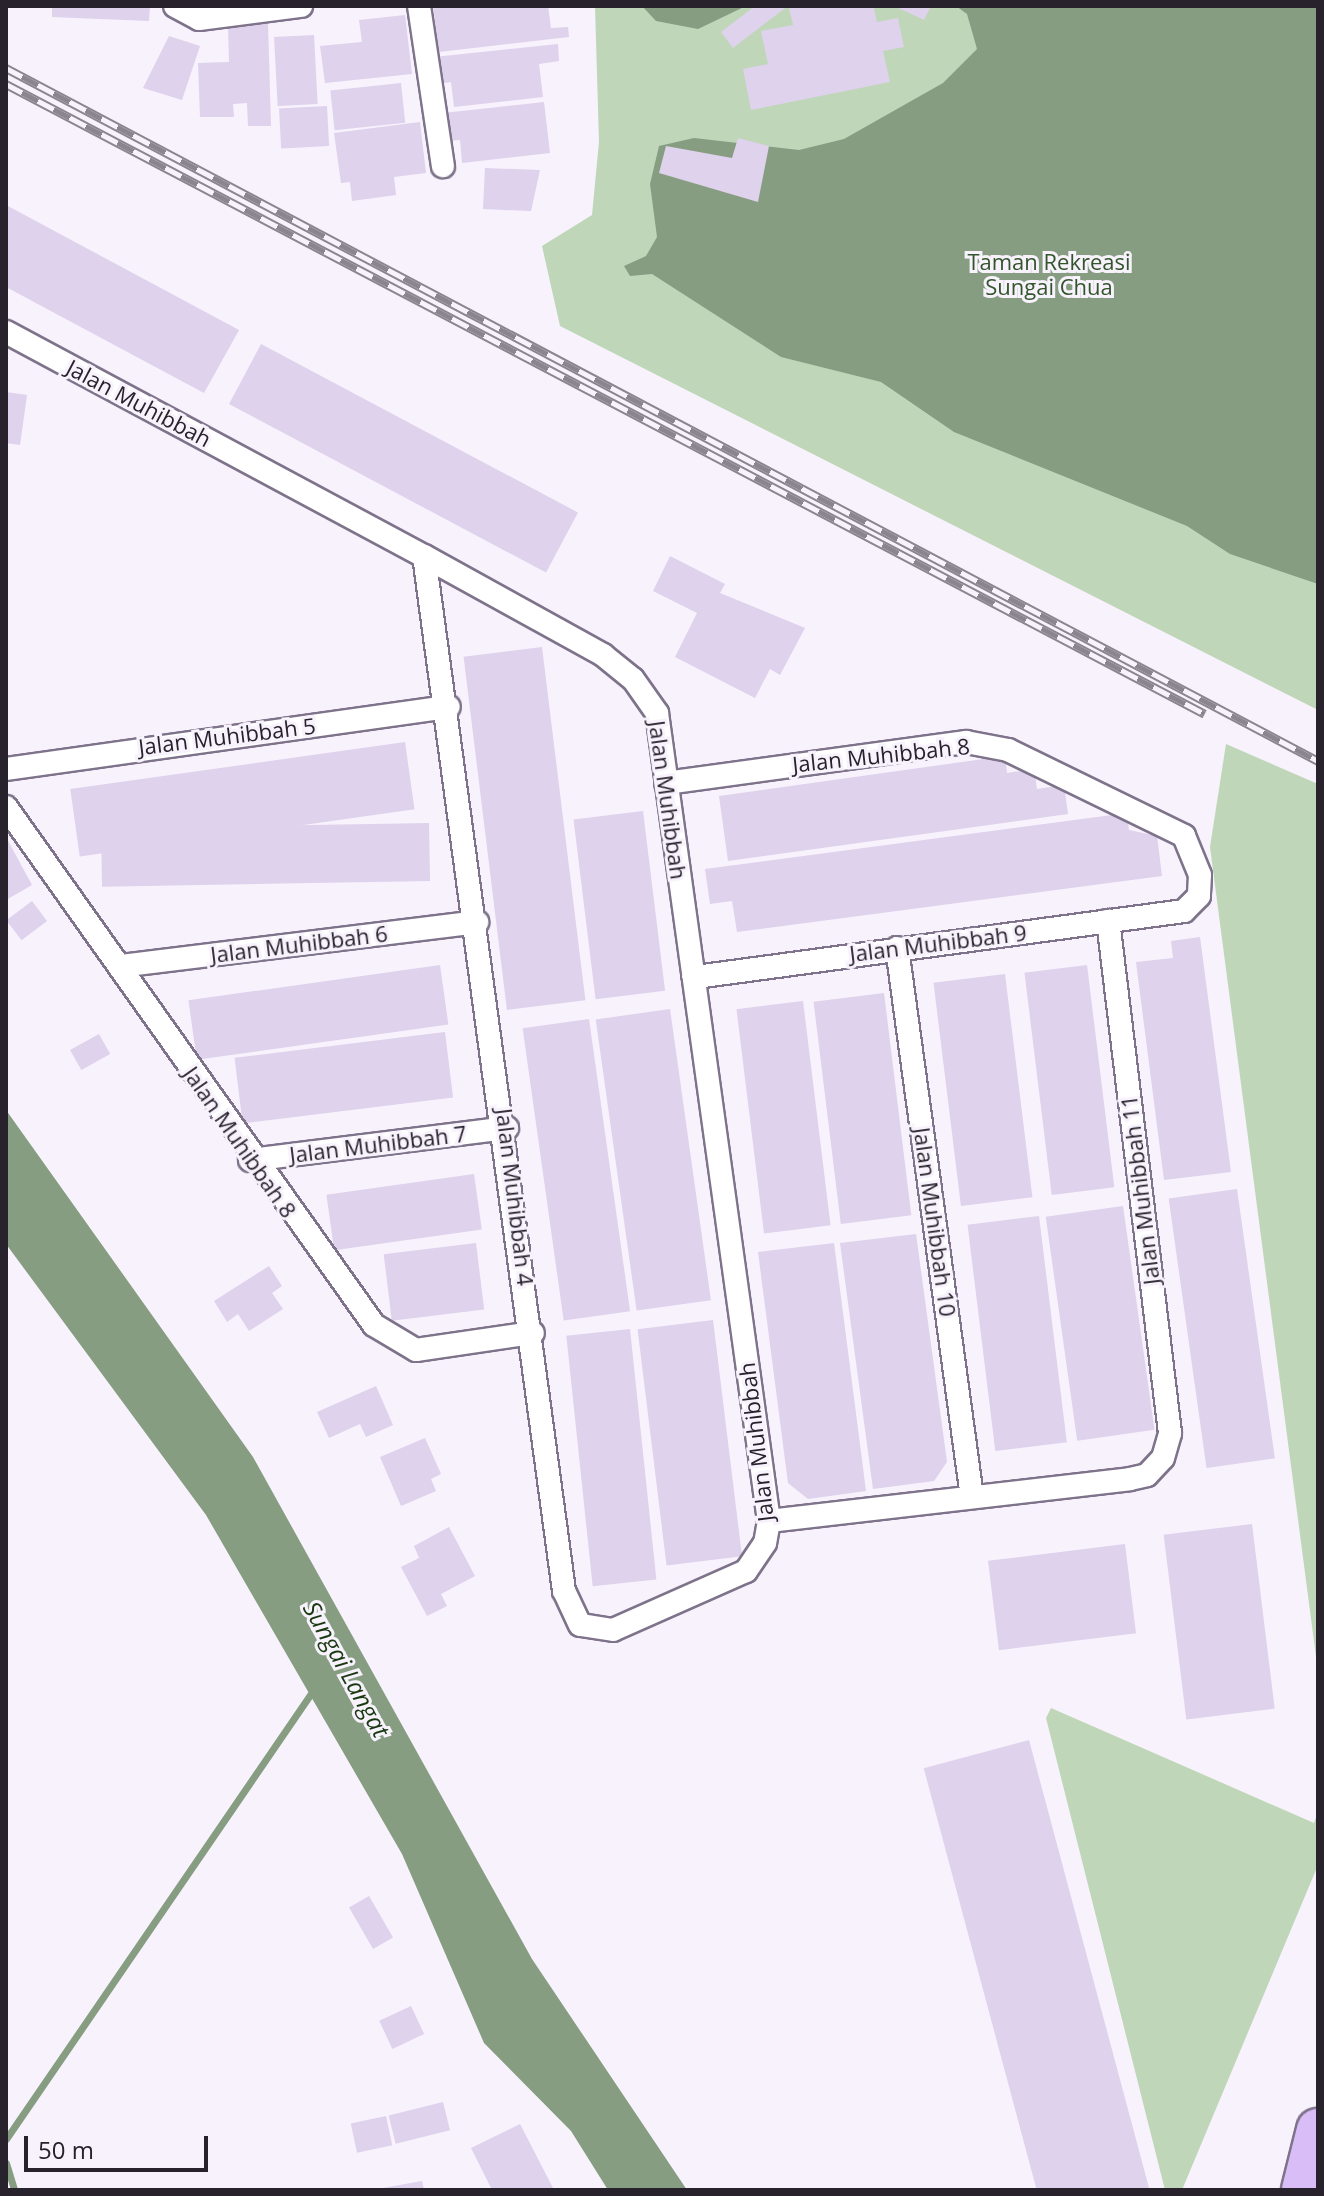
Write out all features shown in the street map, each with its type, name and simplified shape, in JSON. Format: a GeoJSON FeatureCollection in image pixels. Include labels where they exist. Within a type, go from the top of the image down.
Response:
{"type":"FeatureCollection","features":[{"type":"Feature","properties":{"kind":"highway"},"geometry":{"type":"LineString","coordinates":[[1303,2190],[1318,2130]]}},
{"type":"Feature","properties":{"kind":"street"},"geometry":{"type":"LineString","coordinates":[[175,6],[199,19],[301,6]]}},
{"type":"Feature","properties":{"kind":"street"},"geometry":{"type":"LineString","coordinates":[[419,6],[443,166]]}},
{"type":"Feature","properties":{"kind":"street","name":"Jalan Muhibbah"},"geometry":{"type":"LineString","coordinates":[[6,332],[424,556],[633,679],[657,713],[769,1521],[765,1543]]}},
{"type":"Feature","properties":{"kind":"street","name":"Jalan Muhibbah 4"},"geometry":{"type":"LineString","coordinates":[[424,556],[449,707],[507,1128],[564,1591],[580,1625],[613,1630],[746,1571],[765,1543]]}},
{"type":"Feature","properties":{"kind":"street","name":"Jalan Muhibbah 5"},"geometry":{"type":"LineString","coordinates":[[6,769],[449,707]]}},
{"type":"Feature","properties":{"kind":"street","name":"Jalan Muhibbah 8"},"geometry":{"type":"LineString","coordinates":[[666,783],[966,742],[1008,750],[1184,836],[1200,875],[1199,896],[1184,911]]}},
{"type":"Feature","properties":{"kind":"street","name":"Jalan Muhibbah 8"},"geometry":{"type":"LineString","coordinates":[[9,813],[120,966],[250,1160],[374,1325],[401,1347],[533,1333]]}},
{"type":"Feature","properties":{"kind":"street","name":"Jalan Muhibbah 9"},"geometry":{"type":"LineString","coordinates":[[693,977],[1184,911]]}},
{"type":"Feature","properties":{"kind":"street","name":"Jalan Muhibbah 11"},"geometry":{"type":"LineString","coordinates":[[972,1497],[1147,1475],[1163,1458],[1170,1433],[1108,921]]}},
{"type":"Feature","properties":{"kind":"street","name":"Jalan Muhibbah 6"},"geometry":{"type":"LineString","coordinates":[[120,966],[477,922]]}},
{"type":"Feature","properties":{"kind":"street","name":"Jalan Muhibbah 10"},"geometry":{"type":"LineString","coordinates":[[897,948],[972,1497]]}},
{"type":"Feature","properties":{"kind":"street","name":"Jalan Muhibbah 7"},"geometry":{"type":"LineString","coordinates":[[250,1160],[507,1128]]}},
{"type":"Feature","properties":{"kind":"street"},"geometry":{"type":"LineString","coordinates":[[769,1521],[972,1497]]}},
{"type":"Feature","properties":{"kind":"green space","name":"Taman Rekreasi Sungai Chua"},"geometry":{"type":"Polygon","coordinates":[[[595,6],[1318,6],[1318,710],[560,326],[542,246],[592,215],[599,142],[595,6]]]}},
{"type":"Feature","properties":{"kind":"green space"},"geometry":{"type":"Polygon","coordinates":[[[1226,744],[1318,784],[1318,1672],[1210,847],[1226,744]]]}},
{"type":"Feature","properties":{"kind":"green space"},"geometry":{"type":"Polygon","coordinates":[[[1051,1708],[1314,1823],[1318,1812],[1318,1865],[1182,2190],[1165,2190],[1046,1718],[1051,1708]]]}},
{"type":"Feature","properties":{"kind":"water"},"geometry":{"type":"Polygon","coordinates":[[[642,6],[746,6],[698,29],[656,21],[642,6]]]}},
{"type":"Feature","properties":{"kind":"water","name":"Taman Rekreasi Sungai Chua"},"geometry":{"type":"Polygon","coordinates":[[[956,6],[1318,6],[1318,584],[1230,554],[1187,526],[954,432],[881,382],[781,357],[652,274],[630,276],[624,266],[646,256],[657,237],[650,184],[659,146],[694,138],[799,150],[844,139],[943,83],[977,49],[967,14],[956,6]]]}},
{"type":"Feature","properties":{"kind":"water","name":"Sungai Langat"},"geometry":{"type":"Polygon","coordinates":[[[6,1110],[253,1457],[532,1959],[687,2190],[608,2190],[571,2131],[484,2043],[402,1854],[206,1515],[6,1244],[6,1110]]]}},
{"type":"Feature","properties":{"kind":"building"},"geometry":{"type":"Polygon","coordinates":[[[52,6],[150,6],[149,21],[52,17],[52,6]]]}},
{"type":"Feature","properties":{"kind":"building"},"geometry":{"type":"Polygon","coordinates":[[[433,6],[548,6],[551,28],[568,27],[569,37],[439,52],[433,6]]]}},
{"type":"Feature","properties":{"kind":"building"},"geometry":{"type":"Polygon","coordinates":[[[755,6],[788,6],[733,48],[721,32],[755,6]]]}},
{"type":"Feature","properties":{"kind":"building"},"geometry":{"type":"Polygon","coordinates":[[[863,6],[874,8],[877,22],[898,18],[904,47],[883,51],[890,82],[751,110],[743,69],[768,64],[761,31],[793,25],[789,8],[863,6]]]}},
{"type":"Feature","properties":{"kind":"building"},"geometry":{"type":"Polygon","coordinates":[[[894,6],[931,6],[924,20],[894,6]]]}},
{"type":"Feature","properties":{"kind":"building"},"geometry":{"type":"Polygon","coordinates":[[[405,15],[412,74],[325,83],[320,46],[362,42],[359,20],[405,15]]]}},
{"type":"Feature","properties":{"kind":"building"},"geometry":{"type":"Polygon","coordinates":[[[268,24],[271,126],[248,126],[247,103],[233,104],[234,117],[200,117],[198,63],[229,62],[228,25],[268,24]]]}},
{"type":"Feature","properties":{"kind":"building"},"geometry":{"type":"Polygon","coordinates":[[[314,35],[318,104],[278,106],[274,37],[314,35]]]}},
{"type":"Feature","properties":{"kind":"building"},"geometry":{"type":"Polygon","coordinates":[[[169,36],[200,46],[182,100],[143,88],[169,36]]]}},
{"type":"Feature","properties":{"kind":"building"},"geometry":{"type":"Polygon","coordinates":[[[558,44],[559,61],[539,64],[543,97],[454,107],[451,82],[437,84],[434,57],[558,44]]]}},
{"type":"Feature","properties":{"kind":"building"},"geometry":{"type":"Polygon","coordinates":[[[401,83],[405,123],[335,130],[330,90],[401,83]]]}},
{"type":"Feature","properties":{"kind":"building"},"geometry":{"type":"Polygon","coordinates":[[[544,102],[550,153],[462,163],[460,140],[446,141],[443,113],[544,102]]]}},
{"type":"Feature","properties":{"kind":"building"},"geometry":{"type":"Polygon","coordinates":[[[327,106],[329,146],[281,148],[279,109],[327,106]]]}},
{"type":"Feature","properties":{"kind":"building"},"geometry":{"type":"Polygon","coordinates":[[[420,122],[426,173],[394,177],[396,195],[352,201],[350,182],[341,183],[334,133],[420,122]]]}},
{"type":"Feature","properties":{"kind":"building"},"geometry":{"type":"Polygon","coordinates":[[[738,138],[769,146],[758,202],[659,173],[666,146],[732,158],[738,138]]]}},
{"type":"Feature","properties":{"kind":"building"},"geometry":{"type":"Polygon","coordinates":[[[485,168],[540,170],[531,211],[483,209],[485,168]]]}},
{"type":"Feature","properties":{"kind":"building"},"geometry":{"type":"Polygon","coordinates":[[[6,205],[239,330],[204,393],[6,287],[6,205]]]}},
{"type":"Feature","properties":{"kind":"building"},"geometry":{"type":"Polygon","coordinates":[[[261,344],[578,513],[546,573],[229,404],[261,344]]]}},
{"type":"Feature","properties":{"kind":"building"},"geometry":{"type":"Polygon","coordinates":[[[6,392],[27,395],[20,445],[6,443],[6,392]]]}},
{"type":"Feature","properties":{"kind":"building"},"geometry":{"type":"Polygon","coordinates":[[[670,556],[725,584],[720,593],[805,628],[780,675],[770,669],[755,698],[675,657],[697,613],[653,591],[670,556]]]}},
{"type":"Feature","properties":{"kind":"building"},"geometry":{"type":"Polygon","coordinates":[[[542,647],[585,1000],[507,1010],[464,657],[542,647]]]}},
{"type":"Feature","properties":{"kind":"building"},"geometry":{"type":"Polygon","coordinates":[[[405,742],[414,809],[80,856],[70,789],[405,742]]]}},
{"type":"Feature","properties":{"kind":"building"},"geometry":{"type":"Polygon","coordinates":[[[1005,756],[1007,773],[1034,769],[1037,789],[1064,785],[1068,814],[728,861],[719,796],[1005,756]]]}},
{"type":"Feature","properties":{"kind":"building"},"geometry":{"type":"Polygon","coordinates":[[[643,811],[665,991],[596,999],[574,820],[643,811]]]}},
{"type":"Feature","properties":{"kind":"building"},"geometry":{"type":"Polygon","coordinates":[[[1127,813],[1129,830],[1157,836],[1162,876],[737,932],[732,901],[710,904],[705,869],[1127,813]]]}},
{"type":"Feature","properties":{"kind":"building"},"geometry":{"type":"Polygon","coordinates":[[[429,823],[430,881],[102,887],[101,829],[429,823]]]}},
{"type":"Feature","properties":{"kind":"building"},"geometry":{"type":"Polygon","coordinates":[[[6,837],[32,885],[6,900],[6,837]]]}},
{"type":"Feature","properties":{"kind":"building"},"geometry":{"type":"Polygon","coordinates":[[[32,901],[47,921],[21,940],[6,920],[32,901]]]}},
{"type":"Feature","properties":{"kind":"building"},"geometry":{"type":"Polygon","coordinates":[[[1200,937],[1231,1172],[1164,1180],[1136,962],[1173,958],[1171,941],[1200,937]]]}},
{"type":"Feature","properties":{"kind":"building"},"geometry":{"type":"Polygon","coordinates":[[[440,965],[448,1024],[197,1060],[188,1000],[440,965]]]}},
{"type":"Feature","properties":{"kind":"building"},"geometry":{"type":"Polygon","coordinates":[[[1087,965],[1114,1187],[1052,1195],[1024,973],[1087,965]]]}},
{"type":"Feature","properties":{"kind":"building"},"geometry":{"type":"Polygon","coordinates":[[[1005,974],[1032,1197],[961,1206],[934,983],[1005,974]]]}},
{"type":"Feature","properties":{"kind":"building"},"geometry":{"type":"Polygon","coordinates":[[[884,993],[911,1215],[841,1224],[814,1002],[884,993]]]}},
{"type":"Feature","properties":{"kind":"building"},"geometry":{"type":"Polygon","coordinates":[[[803,1001],[831,1225],[764,1233],[736,1009],[803,1001]]]}},
{"type":"Feature","properties":{"kind":"building"},"geometry":{"type":"Polygon","coordinates":[[[670,1009],[711,1300],[637,1311],[596,1019],[670,1009]]]}},
{"type":"Feature","properties":{"kind":"building"},"geometry":{"type":"Polygon","coordinates":[[[589,1019],[630,1311],[564,1320],[523,1028],[589,1019]]]}},
{"type":"Feature","properties":{"kind":"building"},"geometry":{"type":"Polygon","coordinates":[[[445,1032],[453,1098],[243,1123],[235,1058],[445,1032]]]}},
{"type":"Feature","properties":{"kind":"building"},"geometry":{"type":"Polygon","coordinates":[[[99,1034],[110,1054],[81,1070],[70,1050],[99,1034]]]}},
{"type":"Feature","properties":{"kind":"building"},"geometry":{"type":"Polygon","coordinates":[[[474,1174],[482,1229],[334,1250],[326,1195],[474,1174]]]}},
{"type":"Feature","properties":{"kind":"building"},"geometry":{"type":"Polygon","coordinates":[[[1237,1189],[1275,1458],[1207,1468],[1169,1199],[1237,1189]]]}},
{"type":"Feature","properties":{"kind":"building"},"geometry":{"type":"Polygon","coordinates":[[[1123,1206],[1154,1430],[1077,1441],[1046,1217],[1123,1206]]]}},
{"type":"Feature","properties":{"kind":"building"},"geometry":{"type":"Polygon","coordinates":[[[1039,1216],[1067,1442],[995,1451],[968,1225],[1039,1216]]]}},
{"type":"Feature","properties":{"kind":"building"},"geometry":{"type":"Polygon","coordinates":[[[916,1234],[947,1462],[934,1481],[873,1489],[840,1243],[916,1234]]]}},
{"type":"Feature","properties":{"kind":"building"},"geometry":{"type":"Polygon","coordinates":[[[476,1243],[484,1310],[392,1321],[384,1254],[476,1243]]]}},
{"type":"Feature","properties":{"kind":"building"},"geometry":{"type":"Polygon","coordinates":[[[834,1243],[866,1491],[808,1499],[788,1483],[758,1252],[834,1243]]]}},
{"type":"Feature","properties":{"kind":"building"},"geometry":{"type":"Polygon","coordinates":[[[269,1266],[282,1286],[272,1293],[283,1309],[249,1331],[238,1314],[227,1322],[214,1301],[269,1266]]]}},
{"type":"Feature","properties":{"kind":"building"},"geometry":{"type":"Polygon","coordinates":[[[713,1320],[742,1556],[667,1565],[638,1329],[713,1320]]]}},
{"type":"Feature","properties":{"kind":"building"},"geometry":{"type":"Polygon","coordinates":[[[630,1329],[656,1580],[593,1586],[566,1336],[630,1329]]]}},
{"type":"Feature","properties":{"kind":"building"},"geometry":{"type":"Polygon","coordinates":[[[376,1386],[393,1425],[366,1437],[360,1424],[329,1438],[317,1412],[376,1386]]]}},
{"type":"Feature","properties":{"kind":"building"},"geometry":{"type":"Polygon","coordinates":[[[425,1438],[441,1474],[431,1479],[436,1491],[401,1506],[380,1457],[425,1438]]]}},
{"type":"Feature","properties":{"kind":"building"},"geometry":{"type":"Polygon","coordinates":[[[1252,1524],[1275,1709],[1186,1719],[1164,1535],[1252,1524]]]}},
{"type":"Feature","properties":{"kind":"building"},"geometry":{"type":"Polygon","coordinates":[[[449,1527],[475,1576],[441,1594],[447,1606],[427,1616],[401,1567],[419,1558],[414,1546],[449,1527]]]}},
{"type":"Feature","properties":{"kind":"building"},"geometry":{"type":"Polygon","coordinates":[[[1125,1544],[1136,1633],[999,1650],[988,1561],[1125,1544]]]}},
{"type":"Feature","properties":{"kind":"building"},"geometry":{"type":"Polygon","coordinates":[[[1029,1740],[1149,2189],[1037,2190],[924,1768],[1029,1740]]]}},
{"type":"Feature","properties":{"kind":"building"},"geometry":{"type":"Polygon","coordinates":[[[369,1896],[393,1938],[373,1949],[349,1908],[369,1896]]]}},
{"type":"Feature","properties":{"kind":"building"},"geometry":{"type":"Polygon","coordinates":[[[411,2006],[424,2034],[392,2049],[379,2021],[411,2006]]]}},
{"type":"Feature","properties":{"kind":"building"},"geometry":{"type":"Polygon","coordinates":[[[443,2102],[450,2130],[396,2144],[389,2116],[443,2102]]]}},
{"type":"Feature","properties":{"kind":"building"},"geometry":{"type":"Polygon","coordinates":[[[386,2116],[392,2145],[357,2153],[351,2123],[386,2116]]]}},
{"type":"Feature","properties":{"kind":"building"},"geometry":{"type":"Polygon","coordinates":[[[520,2124],[553,2188],[549,2190],[492,2190],[471,2148],[520,2124]]]}},
{"type":"Feature","properties":{"kind":"building"},"geometry":{"type":"Polygon","coordinates":[[[422,2181],[424,2190],[383,2190],[383,2188],[422,2181]]]}},
{"type":"Feature","properties":{"kind":"waterway"},"geometry":{"type":"LineString","coordinates":[[6,2139],[314,1689]]}},
{"type":"Feature","properties":{"kind":"waterway"},"geometry":{"type":"LineString","coordinates":[[6,2163],[14,2190]]}},
{"type":"Feature","properties":{"kind":"railway"},"geometry":{"type":"LineString","coordinates":[[6,68],[1318,761]]}},
{"type":"Feature","properties":{"kind":"railway"},"geometry":{"type":"LineString","coordinates":[[6,84],[1205,714]]}}]}
